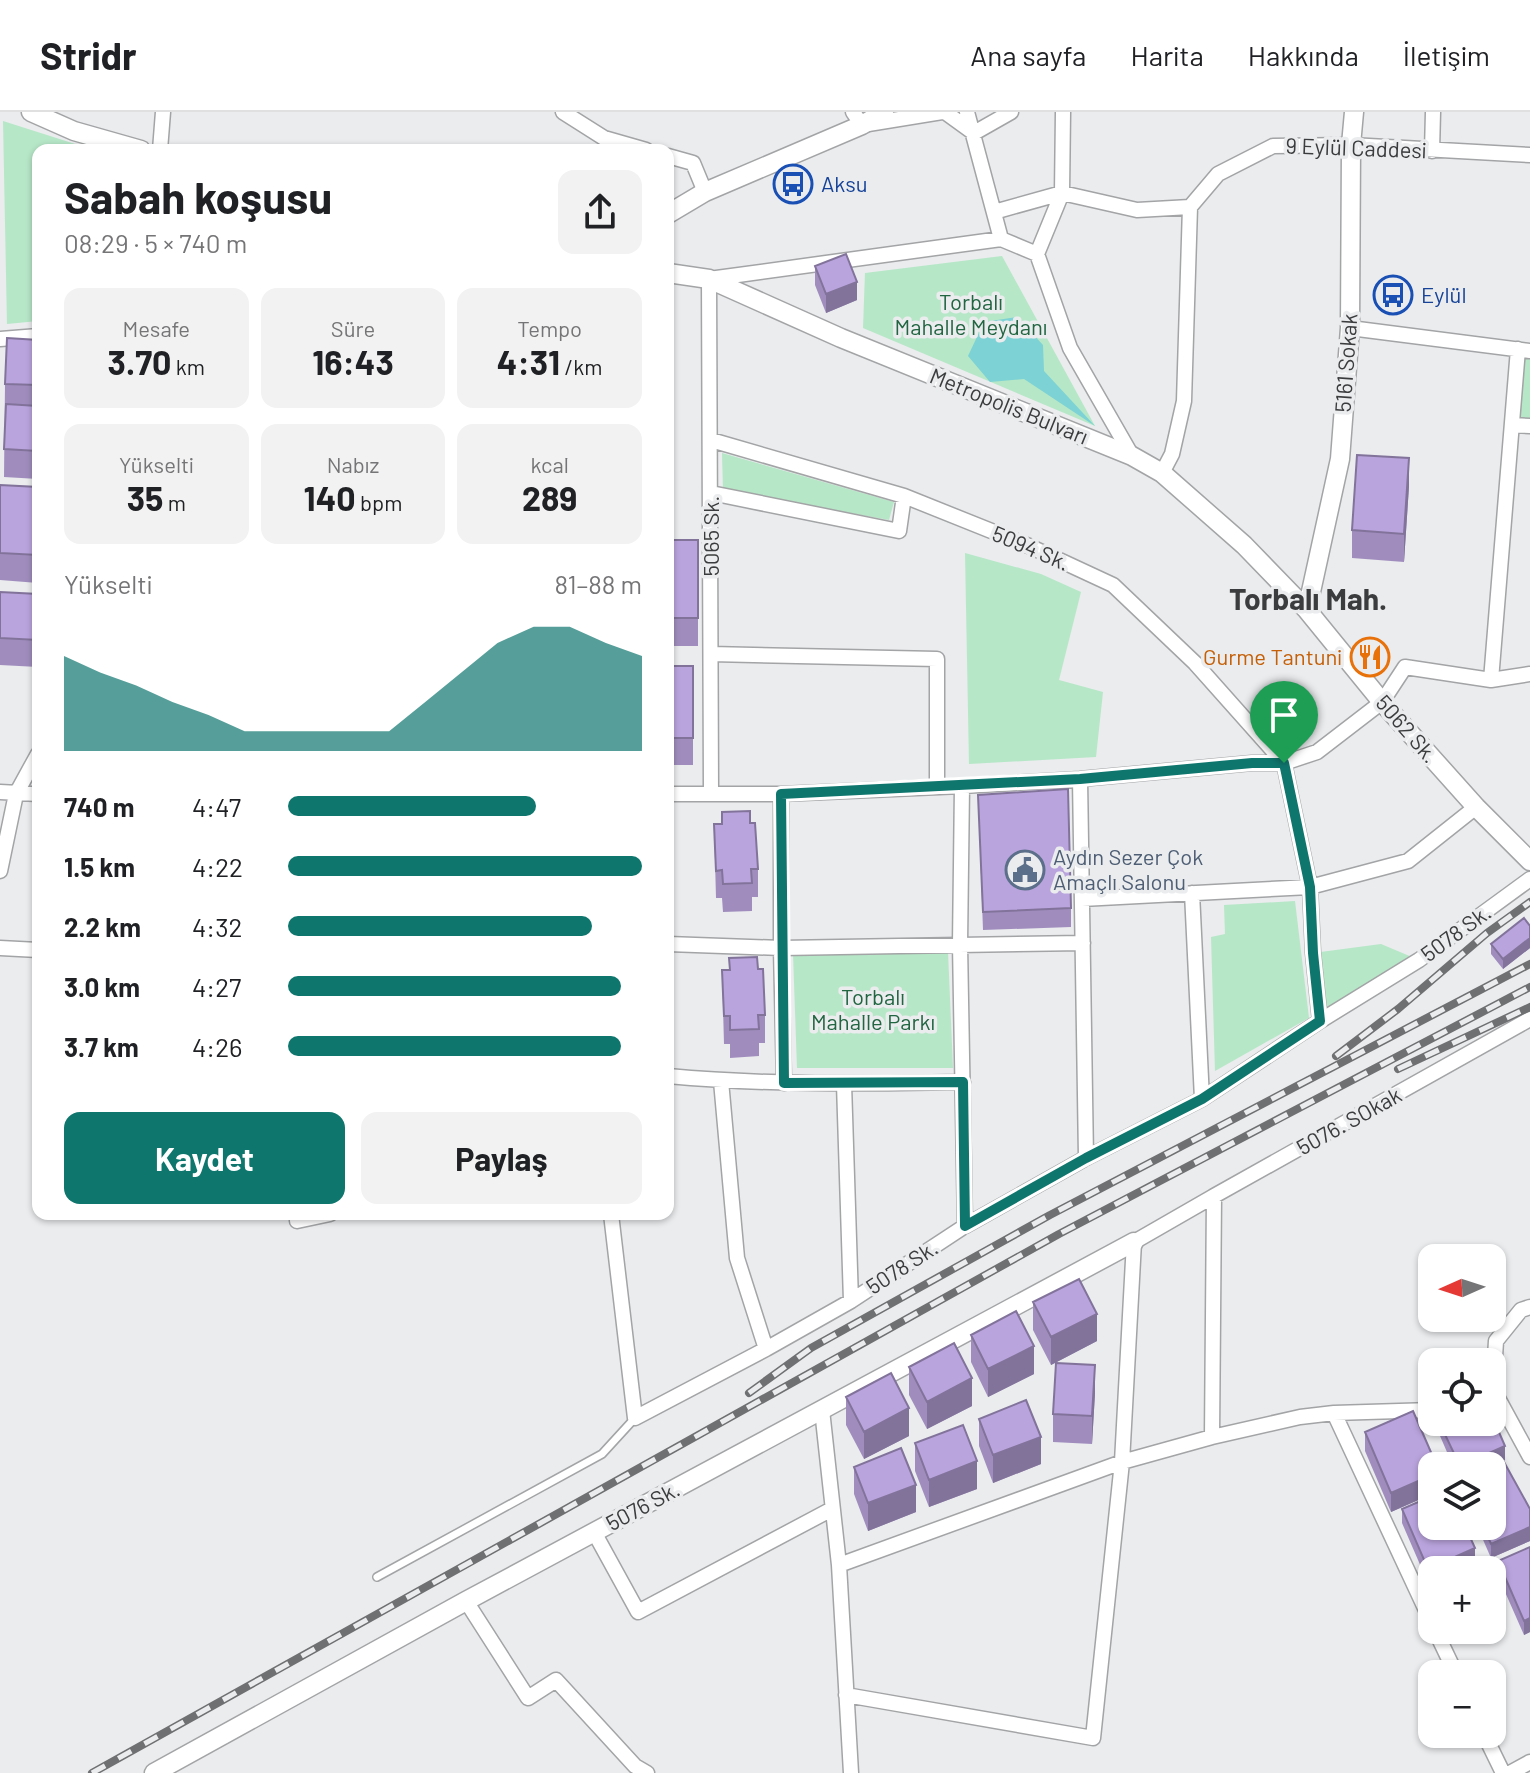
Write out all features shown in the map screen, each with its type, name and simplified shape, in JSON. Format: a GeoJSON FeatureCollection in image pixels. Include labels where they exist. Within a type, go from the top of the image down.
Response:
{"type":"FeatureCollection","features":[{"type":"Feature","properties":{"kind":"main road"},"geometry":{"type":"LineString","coordinates":[[31,112],[74,131],[120,144]]}},
{"type":"Feature","properties":{"kind":"main road"},"geometry":{"type":"LineString","coordinates":[[674,210],[705,192],[858,118],[884,112]]}},
{"type":"Feature","properties":{"kind":"main road","name":"5161 Sokak"},"geometry":{"type":"LineString","coordinates":[[1307,610],[1340,459],[1350,328],[1354,112]]}},
{"type":"Feature","properties":{"kind":"main road","name":"Metropolis Bulvarı"},"geometry":{"type":"LineString","coordinates":[[674,274],[709,279],[841,338],[1132,456],[1162,473],[1244,545],[1307,610]]}},
{"type":"Feature","properties":{"kind":"main road","name":"5062 Sk."},"geometry":{"type":"LineString","coordinates":[[1307,610],[1382,702],[1476,807],[1530,861]]}},
{"type":"Feature","properties":{"kind":"main road","name":"5076 Sk."},"geometry":{"type":"LineString","coordinates":[[154,1773],[466,1601],[1134,1242]]}},
{"type":"Feature","properties":{"kind":"street"},"geometry":{"type":"LineString","coordinates":[[160,144],[163,112]]}},
{"type":"Feature","properties":{"kind":"street"},"geometry":{"type":"LineString","coordinates":[[563,112],[604,138],[625,144]]}},
{"type":"Feature","properties":{"kind":"street"},"geometry":{"type":"LineString","coordinates":[[858,118],[943,112],[974,133]]}},
{"type":"Feature","properties":{"kind":"street"},"geometry":{"type":"LineString","coordinates":[[967,112],[1001,239]]}},
{"type":"Feature","properties":{"kind":"street"},"geometry":{"type":"LineString","coordinates":[[974,133],[1011,112]]}},
{"type":"Feature","properties":{"kind":"street"},"geometry":{"type":"LineString","coordinates":[[1063,112],[1062,193],[1037,254],[1070,348],[1132,456]]}},
{"type":"Feature","properties":{"kind":"street"},"geometry":{"type":"LineString","coordinates":[[1432,151],[1433,112]]}},
{"type":"Feature","properties":{"kind":"street","name":"9 Eylül Caddesi"},"geometry":{"type":"LineString","coordinates":[[1190,207],[1218,174],[1273,146],[1351,145],[1530,155]]}},
{"type":"Feature","properties":{"kind":"street"},"geometry":{"type":"LineString","coordinates":[[674,158],[693,163],[705,192]]}},
{"type":"Feature","properties":{"kind":"street"},"geometry":{"type":"LineString","coordinates":[[994,212],[1062,193],[1137,210],[1190,207],[1184,401],[1172,454],[1162,473]]}},
{"type":"Feature","properties":{"kind":"street"},"geometry":{"type":"LineString","coordinates":[[709,279],[1001,239],[1037,254]]}},
{"type":"Feature","properties":{"kind":"street","name":"5065 Sk."},"geometry":{"type":"LineString","coordinates":[[709,279],[711,792]]}},
{"type":"Feature","properties":{"kind":"street"},"geometry":{"type":"LineString","coordinates":[[1350,328],[1524,350],[1513,425],[1491,680]]}},
{"type":"Feature","properties":{"kind":"street"},"geometry":{"type":"LineString","coordinates":[[0,339],[32,336]]}},
{"type":"Feature","properties":{"kind":"street"},"geometry":{"type":"LineString","coordinates":[[1513,425],[1530,426]]}},
{"type":"Feature","properties":{"kind":"street","name":"5094 Sk."},"geometry":{"type":"LineString","coordinates":[[711,440],[904,496],[1029,546],[1113,585],[1195,663],[1284,763]]}},
{"type":"Feature","properties":{"kind":"street"},"geometry":{"type":"LineString","coordinates":[[711,493],[899,531],[904,496]]}},
{"type":"Feature","properties":{"kind":"street"},"geometry":{"type":"LineString","coordinates":[[711,654],[937,659],[937,786]]}},
{"type":"Feature","properties":{"kind":"street"},"geometry":{"type":"LineString","coordinates":[[674,794],[781,794],[962,786],[1284,763],[1317,752],[1382,702],[1405,667],[1491,680],[1530,674]]}},
{"type":"Feature","properties":{"kind":"street"},"geometry":{"type":"LineString","coordinates":[[1284,763],[1310,887],[1320,1021]]}},
{"type":"Feature","properties":{"kind":"street"},"geometry":{"type":"LineString","coordinates":[[0,871],[16,794],[32,765]]}},
{"type":"Feature","properties":{"kind":"street"},"geometry":{"type":"LineString","coordinates":[[1080,779],[1086,1158]]}},
{"type":"Feature","properties":{"kind":"street"},"geometry":{"type":"LineString","coordinates":[[0,781],[16,794]]}},
{"type":"Feature","properties":{"kind":"street"},"geometry":{"type":"LineString","coordinates":[[962,786],[960,944],[965,1226]]}},
{"type":"Feature","properties":{"kind":"street"},"geometry":{"type":"LineString","coordinates":[[0,792],[32,794]]}},
{"type":"Feature","properties":{"kind":"street"},"geometry":{"type":"LineString","coordinates":[[781,794],[784,1083]]}},
{"type":"Feature","properties":{"kind":"street"},"geometry":{"type":"LineString","coordinates":[[1082,899],[1310,887],[1408,861],[1476,807]]}},
{"type":"Feature","properties":{"kind":"street","name":"5078 Sk."},"geometry":{"type":"LineString","coordinates":[[635,1418],[851,1301],[965,1226],[1086,1158],[1202,1099],[1419,960],[1530,879]]}},
{"type":"Feature","properties":{"kind":"street"},"geometry":{"type":"LineString","coordinates":[[1192,893],[1202,1099]]}},
{"type":"Feature","properties":{"kind":"street"},"geometry":{"type":"LineString","coordinates":[[674,944],[781,948],[1083,943]]}},
{"type":"Feature","properties":{"kind":"street"},"geometry":{"type":"LineString","coordinates":[[0,948],[32,950]]}},
{"type":"Feature","properties":{"kind":"street","name":"5076. SOkak"},"geometry":{"type":"LineString","coordinates":[[1134,1242],[1530,1019]]}},
{"type":"Feature","properties":{"kind":"street"},"geometry":{"type":"LineString","coordinates":[[674,1077],[784,1083],[963,1082]]}},
{"type":"Feature","properties":{"kind":"street"},"geometry":{"type":"LineString","coordinates":[[721,1081],[737,1258],[766,1349]]}},
{"type":"Feature","properties":{"kind":"street"},"geometry":{"type":"LineString","coordinates":[[844,1084],[851,1301]]}},
{"type":"Feature","properties":{"kind":"street"},"geometry":{"type":"LineString","coordinates":[[1212,1437],[1214,1196]]}},
{"type":"Feature","properties":{"kind":"street"},"geometry":{"type":"LineString","coordinates":[[612,1220],[635,1418]]}},
{"type":"Feature","properties":{"kind":"street"},"geometry":{"type":"LineString","coordinates":[[846,1695],[1093,1738],[1122,1462],[1134,1242]]}},
{"type":"Feature","properties":{"kind":"street"},"geometry":{"type":"LineString","coordinates":[[1496,1348],[1496,1341],[1521,1310],[1530,1307]]}},
{"type":"Feature","properties":{"kind":"street"},"geometry":{"type":"LineString","coordinates":[[822,1410],[839,1565],[851,1773]]}},
{"type":"Feature","properties":{"kind":"street"},"geometry":{"type":"LineString","coordinates":[[839,1565],[1122,1462],[1212,1437],[1300,1417],[1418,1410]]}},
{"type":"Feature","properties":{"kind":"street"},"geometry":{"type":"LineString","coordinates":[[1334,1413],[1418,1593]]}},
{"type":"Feature","properties":{"kind":"street"},"geometry":{"type":"LineString","coordinates":[[1506,1414],[1530,1457]]}},
{"type":"Feature","properties":{"kind":"street"},"geometry":{"type":"LineString","coordinates":[[594,1532],[638,1612],[832,1509]]}},
{"type":"Feature","properties":{"kind":"street"},"geometry":{"type":"LineString","coordinates":[[466,1601],[528,1698],[556,1680],[635,1766],[647,1773]]}},
{"type":"Feature","properties":{"kind":"street"},"geometry":{"type":"LineString","coordinates":[[1491,1748],[1503,1773]]}},
{"type":"Feature","properties":{"kind":"street"},"geometry":{"type":"LineString","coordinates":[[1510,1773],[1530,1762]]}},
{"type":"Feature","properties":{"kind":"lane"},"geometry":{"type":"LineString","coordinates":[[377,1577],[602,1454],[635,1418]]}},
{"type":"Feature","properties":{"kind":"green space"},"geometry":{"type":"Polygon","coordinates":[[[3,121],[75,144],[32,144],[32,322],[7,324],[3,121]]]}},
{"type":"Feature","properties":{"kind":"green space","name":"Torbalı Mahalle Meydanı"},"geometry":{"type":"Polygon","coordinates":[[[1002,256],[1095,426],[863,328],[865,273],[1002,256]]]}},
{"type":"Feature","properties":{"kind":"green space"},"geometry":{"type":"Polygon","coordinates":[[[1518,349],[1530,351],[1530,426],[1513,425],[1518,349]]]}},
{"type":"Feature","properties":{"kind":"green space"},"geometry":{"type":"Polygon","coordinates":[[[722,453],[894,502],[889,520],[723,490],[722,453]]]}},
{"type":"Feature","properties":{"kind":"green space"},"geometry":{"type":"Polygon","coordinates":[[[965,553],[1041,574],[1081,592],[1059,680],[1103,692],[1096,757],[969,764],[965,553]]]}},
{"type":"Feature","properties":{"kind":"green space"},"geometry":{"type":"Polygon","coordinates":[[[1295,901],[1309,1018],[1215,1071],[1211,937],[1225,934],[1224,905],[1295,901]]]}},
{"type":"Feature","properties":{"kind":"green space"},"geometry":{"type":"Polygon","coordinates":[[[1381,944],[1419,960],[1320,1021],[1313,953],[1381,944]]]}},
{"type":"Feature","properties":{"kind":"green space","name":"Torbalı Mahalle Parkı"},"geometry":{"type":"Polygon","coordinates":[[[948,952],[953,1068],[797,1068],[793,954],[948,952]]]}},
{"type":"Feature","properties":{"kind":"water"},"geometry":{"type":"Polygon","coordinates":[[[1017,317],[1043,345],[1044,371],[1095,426],[1024,379],[990,382],[968,356],[984,322],[1017,317]]]}},
{"type":"Feature","properties":{"kind":"building"},"geometry":{"type":"Polygon","coordinates":[[[846,254],[857,282],[826,294],[815,266],[846,254]]]}},
{"type":"Feature","properties":{"kind":"building"},"geometry":{"type":"Polygon","coordinates":[[[7,338],[32,340],[32,385],[5,384],[7,338]]]}},
{"type":"Feature","properties":{"kind":"building"},"geometry":{"type":"Polygon","coordinates":[[[6,404],[32,406],[32,451],[4,449],[6,404]]]}},
{"type":"Feature","properties":{"kind":"building"},"geometry":{"type":"Polygon","coordinates":[[[1357,455],[1409,458],[1404,534],[1352,530],[1357,455]]]}},
{"type":"Feature","properties":{"kind":"building"},"geometry":{"type":"Polygon","coordinates":[[[0,485],[32,487],[32,555],[0,553],[0,485]]]}},
{"type":"Feature","properties":{"kind":"building"},"geometry":{"type":"Polygon","coordinates":[[[674,540],[698,540],[698,618],[674,618],[674,540]]]}},
{"type":"Feature","properties":{"kind":"building"},"geometry":{"type":"Polygon","coordinates":[[[0,592],[32,594],[32,640],[0,638],[0,592]]]}},
{"type":"Feature","properties":{"kind":"building"},"geometry":{"type":"Polygon","coordinates":[[[674,666],[693,666],[693,738],[674,738],[674,666]]]}},
{"type":"Feature","properties":{"kind":"building","name":"Aydın Sezer Çok Amaçlı Salonu"},"geometry":{"type":"Polygon","coordinates":[[[1068,789],[1071,908],[983,912],[978,795],[1068,789]]]}},
{"type":"Feature","properties":{"kind":"building"},"geometry":{"type":"Polygon","coordinates":[[[750,811],[750,823],[755,823],[758,869],[751,869],[752,883],[723,884],[722,870],[716,871],[714,824],[722,824],[722,812],[750,811]]]}},
{"type":"Feature","properties":{"kind":"building"},"geometry":{"type":"Polygon","coordinates":[[[1524,918],[1530,926],[1530,938],[1503,959],[1491,944],[1524,918]]]}},
{"type":"Feature","properties":{"kind":"building"},"geometry":{"type":"Polygon","coordinates":[[[757,957],[758,969],[763,969],[765,1015],[758,1015],[759,1029],[730,1030],[730,1016],[724,1016],[722,970],[730,970],[729,958],[757,957]]]}},
{"type":"Feature","properties":{"kind":"building"},"geometry":{"type":"Polygon","coordinates":[[[1079,1279],[1097,1314],[1051,1337],[1033,1302],[1079,1279]]]}},
{"type":"Feature","properties":{"kind":"building"},"geometry":{"type":"Polygon","coordinates":[[[1016,1311],[1034,1346],[988,1369],[971,1335],[1016,1311]]]}},
{"type":"Feature","properties":{"kind":"building"},"geometry":{"type":"Polygon","coordinates":[[[954,1343],[972,1378],[927,1402],[909,1367],[954,1343]]]}},
{"type":"Feature","properties":{"kind":"building"},"geometry":{"type":"Polygon","coordinates":[[[1056,1363],[1095,1365],[1092,1416],[1053,1414],[1056,1363]]]}},
{"type":"Feature","properties":{"kind":"building"},"geometry":{"type":"Polygon","coordinates":[[[891,1373],[909,1408],[864,1432],[846,1397],[891,1373]]]}},
{"type":"Feature","properties":{"kind":"building"},"geometry":{"type":"Polygon","coordinates":[[[1026,1400],[1041,1437],[993,1455],[979,1419],[1026,1400]]]}},
{"type":"Feature","properties":{"kind":"building"},"geometry":{"type":"Polygon","coordinates":[[[1413,1411],[1418,1422],[1418,1436],[1424,1436],[1431,1452],[1418,1452],[1418,1481],[1391,1493],[1365,1432],[1413,1411]]]}},
{"type":"Feature","properties":{"kind":"building"},"geometry":{"type":"Polygon","coordinates":[[[963,1425],[977,1461],[929,1480],[915,1443],[963,1425]]]}},
{"type":"Feature","properties":{"kind":"building"},"geometry":{"type":"Polygon","coordinates":[[[1446,1436],[1501,1436],[1505,1446],[1492,1452],[1453,1452],[1446,1436]]]}},
{"type":"Feature","properties":{"kind":"building"},"geometry":{"type":"Polygon","coordinates":[[[901,1448],[916,1485],[868,1503],[854,1467],[901,1448]]]}},
{"type":"Feature","properties":{"kind":"building"},"geometry":{"type":"Polygon","coordinates":[[[1506,1466],[1530,1509],[1530,1527],[1506,1537],[1506,1466]]]}},
{"type":"Feature","properties":{"kind":"building"},"geometry":{"type":"Polygon","coordinates":[[[1418,1502],[1418,1540],[1471,1540],[1475,1548],[1457,1556],[1422,1556],[1402,1509],[1418,1502]]]}},
{"type":"Feature","properties":{"kind":"building"},"geometry":{"type":"Polygon","coordinates":[[[1530,1547],[1530,1618],[1524,1621],[1506,1579],[1506,1558],[1530,1547]]]}},
{"type":"Feature","properties":{"kind":"railway"},"geometry":{"type":"LineString","coordinates":[[1336,1056],[1398,1009],[1487,933],[1530,902]]}},
{"type":"Feature","properties":{"kind":"railway"},"geometry":{"type":"LineString","coordinates":[[749,1393],[811,1348],[1050,1215],[1530,964]]}},
{"type":"Feature","properties":{"kind":"railway"},"geometry":{"type":"LineString","coordinates":[[92,1773],[1059,1234],[1530,987]]}},
{"type":"Feature","properties":{"kind":"railway"},"geometry":{"type":"LineString","coordinates":[[1398,1069],[1530,1007]]}},
{"type":"Feature","properties":{"kind":"place","name":"Aksu"},"geometry":{"type":"Point","coordinates":[793,184]}},
{"type":"Feature","properties":{"kind":"place","name":"Eylül"},"geometry":{"type":"Point","coordinates":[1393,295]}},
{"type":"Feature","properties":{"kind":"place","name":"Gurme Tantuni"},"geometry":{"type":"Point","coordinates":[1370,657]}},
{"type":"Feature","properties":{"kind":"place","name":"Aydın Sezer Çok Amaçlı Salonu"},"geometry":{"type":"Point","coordinates":[1025,870]}},
{"type":"Feature","properties":{"kind":"district","name":"Torbalı Mah."},"geometry":{"type":"Point","coordinates":[1308,600]}},
{"type":"Feature","properties":{"kind":"route"},"geometry":{"type":"LineString","coordinates":[[1252,763],[1284,763],[1310,887],[1320,1021],[1202,1099],[1086,1158],[965,1226],[963,1082],[784,1083],[781,794],[1080,779],[1252,763]]}}]}
